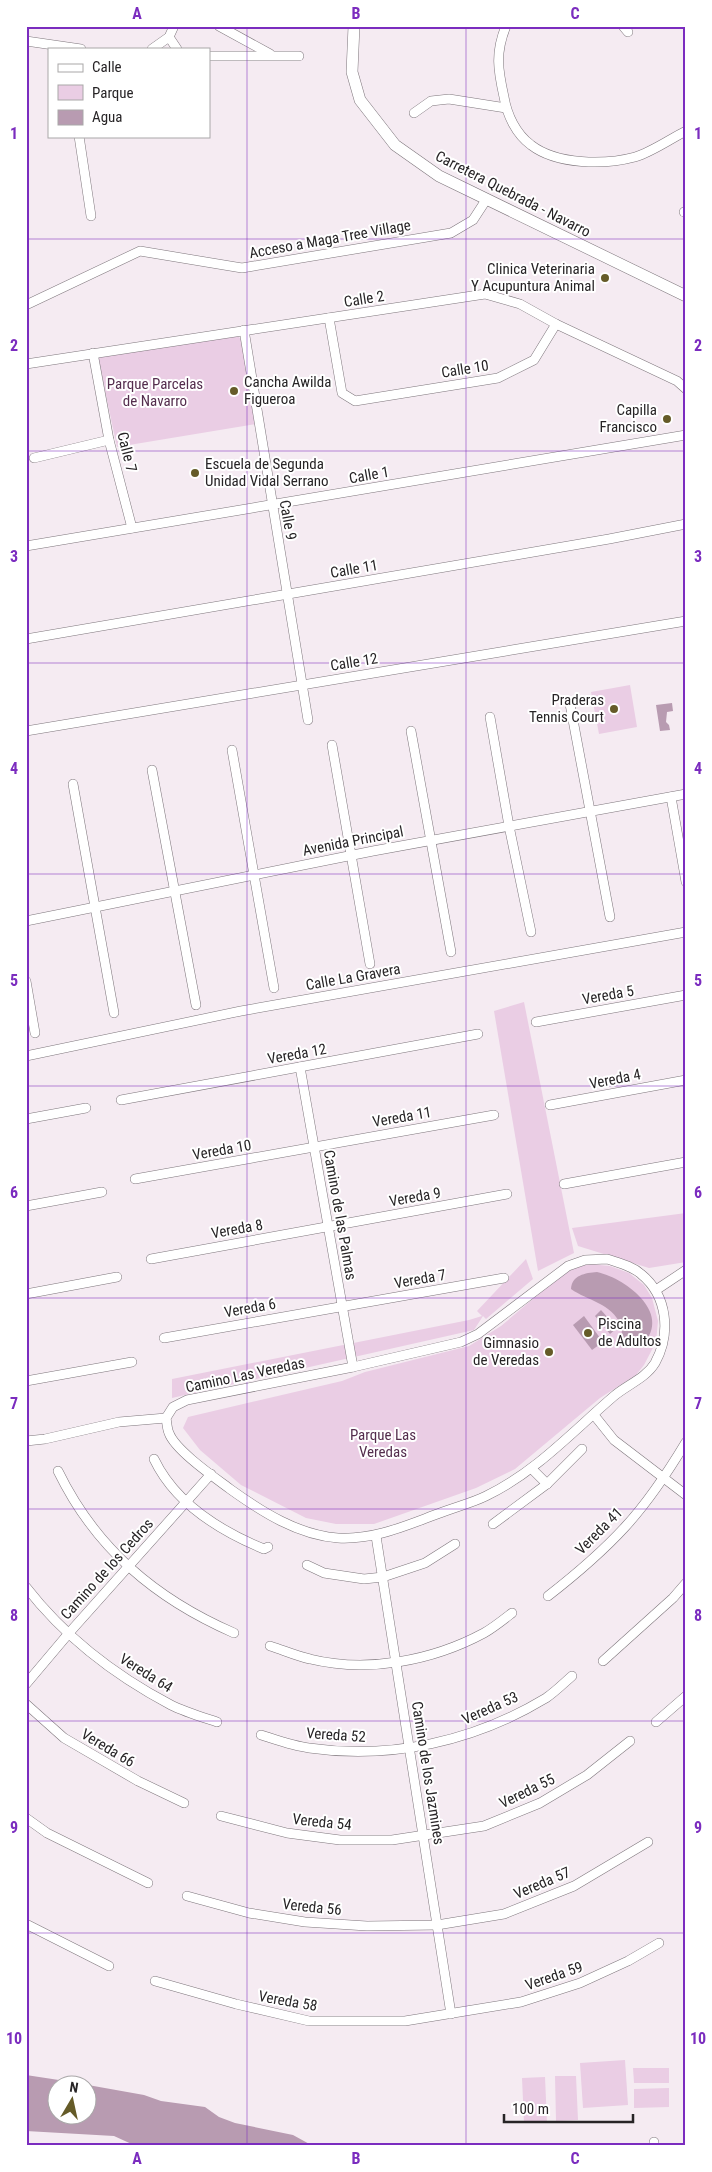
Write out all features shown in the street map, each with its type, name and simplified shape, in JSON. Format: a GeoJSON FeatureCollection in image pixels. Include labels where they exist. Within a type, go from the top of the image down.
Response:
{"type":"FeatureCollection","features":[{"type":"Feature","properties":{"kind":"street"},"geometry":{"type":"LineString","coordinates":[[154,48],[169,37],[174,26]]}},
{"type":"Feature","properties":{"kind":"street"},"geometry":{"type":"LineString","coordinates":[[220,26],[273,56]]}},
{"type":"Feature","properties":{"kind":"street","name":"Carretera Quebrada - Navarro"},"geometry":{"type":"LineString","coordinates":[[354,26],[352,72],[360,100],[395,145],[431,171],[486,200],[686,296]]}},
{"type":"Feature","properties":{"kind":"street"},"geometry":{"type":"LineString","coordinates":[[506,26],[500,42],[497,68],[506,108],[517,130],[532,146],[559,158],[594,163],[636,157],[686,131]]}},
{"type":"Feature","properties":{"kind":"street"},"geometry":{"type":"LineString","coordinates":[[169,37],[176,48]]}},
{"type":"Feature","properties":{"kind":"street"},"geometry":{"type":"LineString","coordinates":[[26,41],[65,48]]}},
{"type":"Feature","properties":{"kind":"street"},"geometry":{"type":"LineString","coordinates":[[210,56],[299,56]]}},
{"type":"Feature","properties":{"kind":"street"},"geometry":{"type":"LineString","coordinates":[[414,113],[431,101],[449,99],[506,108]]}},
{"type":"Feature","properties":{"kind":"street"},"geometry":{"type":"LineString","coordinates":[[79,138],[91,216]]}},
{"type":"Feature","properties":{"kind":"street","name":"Acceso a Maga Tree Village"},"geometry":{"type":"LineString","coordinates":[[26,305],[140,251],[242,268],[451,233],[473,220],[486,200]]}},
{"type":"Feature","properties":{"kind":"street","name":"Calle 2"},"geometry":{"type":"LineString","coordinates":[[26,364],[484,294],[520,304],[556,324],[678,380],[686,389]]}},
{"type":"Feature","properties":{"kind":"street","name":"Calle 10"},"geometry":{"type":"LineString","coordinates":[[329,318],[342,393],[355,401],[498,378],[534,360],[556,324]]}},
{"type":"Feature","properties":{"kind":"street","name":"Calle 9"},"geometry":{"type":"LineString","coordinates":[[244,330],[308,720]]}},
{"type":"Feature","properties":{"kind":"street","name":"Calle 7"},"geometry":{"type":"LineString","coordinates":[[92,353],[109,440],[132,528]]}},
{"type":"Feature","properties":{"kind":"street","name":"Calle 1"},"geometry":{"type":"LineString","coordinates":[[26,546],[686,435]]}},
{"type":"Feature","properties":{"kind":"street"},"geometry":{"type":"LineString","coordinates":[[34,458],[109,440]]}},
{"type":"Feature","properties":{"kind":"street","name":"Calle 11"},"geometry":{"type":"LineString","coordinates":[[26,639],[609,539],[686,524]]}},
{"type":"Feature","properties":{"kind":"street","name":"Calle 12"},"geometry":{"type":"LineString","coordinates":[[26,731],[686,621]]}},
{"type":"Feature","properties":{"kind":"street"},"geometry":{"type":"LineString","coordinates":[[570,704],[610,917]]}},
{"type":"Feature","properties":{"kind":"street"},"geometry":{"type":"LineString","coordinates":[[490,717],[509,826],[531,932]]}},
{"type":"Feature","properties":{"kind":"street"},"geometry":{"type":"LineString","coordinates":[[411,731],[451,952]]}},
{"type":"Feature","properties":{"kind":"street"},"geometry":{"type":"LineString","coordinates":[[332,745],[370,964]]}},
{"type":"Feature","properties":{"kind":"street"},"geometry":{"type":"LineString","coordinates":[[232,750],[274,988]]}},
{"type":"Feature","properties":{"kind":"street"},"geometry":{"type":"LineString","coordinates":[[152,770],[196,1005]]}},
{"type":"Feature","properties":{"kind":"street"},"geometry":{"type":"LineString","coordinates":[[73,784],[114,1013]]}},
{"type":"Feature","properties":{"kind":"street","name":"Avenida Principal"},"geometry":{"type":"LineString","coordinates":[[26,921],[352,855],[686,794]]}},
{"type":"Feature","properties":{"kind":"street"},"geometry":{"type":"LineString","coordinates":[[671,797],[686,882]]}},
{"type":"Feature","properties":{"kind":"street","name":"Calle La Gravera"},"geometry":{"type":"LineString","coordinates":[[26,1056],[241,1011],[686,932]]}},
{"type":"Feature","properties":{"kind":"street"},"geometry":{"type":"LineString","coordinates":[[26,981],[35,1033]]}},
{"type":"Feature","properties":{"kind":"street","name":"Vereda 5"},"geometry":{"type":"LineString","coordinates":[[536,1022],[686,995]]}},
{"type":"Feature","properties":{"kind":"street","name":"Vereda 12"},"geometry":{"type":"LineString","coordinates":[[121,1100],[478,1034]]}},
{"type":"Feature","properties":{"kind":"street","name":"Camino de las Palmas"},"geometry":{"type":"LineString","coordinates":[[300,1067],[353,1367]]}},
{"type":"Feature","properties":{"kind":"street","name":"Vereda 4"},"geometry":{"type":"LineString","coordinates":[[550,1105],[686,1080]]}},
{"type":"Feature","properties":{"kind":"street"},"geometry":{"type":"LineString","coordinates":[[26,1119],[86,1108]]}},
{"type":"Feature","properties":{"kind":"street","name":"Vereda 11"},"geometry":{"type":"LineString","coordinates":[[314,1147],[494,1115]]}},
{"type":"Feature","properties":{"kind":"street","name":"Vereda 10"},"geometry":{"type":"LineString","coordinates":[[135,1179],[314,1147]]}},
{"type":"Feature","properties":{"kind":"street"},"geometry":{"type":"LineString","coordinates":[[564,1184],[686,1162]]}},
{"type":"Feature","properties":{"kind":"street"},"geometry":{"type":"LineString","coordinates":[[26,1206],[102,1192]]}},
{"type":"Feature","properties":{"kind":"street","name":"Vereda 9"},"geometry":{"type":"LineString","coordinates":[[328,1226],[507,1194]]}},
{"type":"Feature","properties":{"kind":"street","name":"Vereda 8"},"geometry":{"type":"LineString","coordinates":[[151,1259],[328,1226]]}},
{"type":"Feature","properties":{"kind":"street","name":"Camino Las Veredas"},"geometry":{"type":"LineString","coordinates":[[607,1259],[626,1264],[641,1274],[656,1290],[662,1302],[665,1320],[662,1347],[654,1365],[641,1377],[616,1395],[532,1469],[486,1497],[376,1536],[338,1538],[304,1532],[255,1508],[184,1452],[169,1434],[166,1418],[173,1408],[187,1400],[353,1367],[461,1342],[478,1334],[568,1266],[584,1260],[607,1259]]}},
{"type":"Feature","properties":{"kind":"street"},"geometry":{"type":"LineString","coordinates":[[656,1290],[686,1270]]}},
{"type":"Feature","properties":{"kind":"street"},"geometry":{"type":"LineString","coordinates":[[26,1294],[117,1277]]}},
{"type":"Feature","properties":{"kind":"street","name":"Vereda 7"},"geometry":{"type":"LineString","coordinates":[[342,1306],[504,1278]]}},
{"type":"Feature","properties":{"kind":"street","name":"Vereda 6"},"geometry":{"type":"LineString","coordinates":[[164,1338],[342,1306]]}},
{"type":"Feature","properties":{"kind":"street"},"geometry":{"type":"LineString","coordinates":[[26,1381],[132,1362]]}},
{"type":"Feature","properties":{"kind":"street"},"geometry":{"type":"LineString","coordinates":[[594,1415],[614,1440],[686,1495]]}},
{"type":"Feature","properties":{"kind":"street"},"geometry":{"type":"LineString","coordinates":[[26,1440],[45,1439],[119,1422],[166,1418]]}},
{"type":"Feature","properties":{"kind":"street","name":"Vereda 41"},"geometry":{"type":"LineString","coordinates":[[548,1596],[574,1575],[625,1527],[663,1479],[686,1442]]}},
{"type":"Feature","properties":{"kind":"street"},"geometry":{"type":"LineString","coordinates":[[493,1524],[547,1484],[582,1449]]}},
{"type":"Feature","properties":{"kind":"street"},"geometry":{"type":"LineString","coordinates":[[154,1459],[164,1476],[186,1502],[207,1520],[264,1549],[268,1547]]}},
{"type":"Feature","properties":{"kind":"street"},"geometry":{"type":"LineString","coordinates":[[532,1469],[547,1484]]}},
{"type":"Feature","properties":{"kind":"street"},"geometry":{"type":"LineString","coordinates":[[58,1471],[81,1513],[103,1541],[128,1567],[189,1611],[234,1632]]}},
{"type":"Feature","properties":{"kind":"street","name":"Camino de los Cedros"},"geometry":{"type":"LineString","coordinates":[[26,1684],[69,1632],[211,1474]]}},
{"type":"Feature","properties":{"kind":"street","name":"Camino de los Jazmines"},"geometry":{"type":"LineString","coordinates":[[376,1536],[411,1749],[451,2014]]}},
{"type":"Feature","properties":{"kind":"street"},"geometry":{"type":"LineString","coordinates":[[307,1565],[324,1573],[364,1579],[384,1577],[425,1563],[455,1544]]}},
{"type":"Feature","properties":{"kind":"street"},"geometry":{"type":"LineString","coordinates":[[603,1661],[673,1598],[686,1583]]}},
{"type":"Feature","properties":{"kind":"street","name":"Vereda 64"},"geometry":{"type":"LineString","coordinates":[[26,1587],[41,1606],[93,1655],[120,1674],[172,1705],[217,1722]]}},
{"type":"Feature","properties":{"kind":"street"},"geometry":{"type":"LineString","coordinates":[[270,1646],[309,1659],[347,1665],[377,1665],[444,1651],[485,1632],[512,1613]]}},
{"type":"Feature","properties":{"kind":"street","name":"Vereda 53"},"geometry":{"type":"LineString","coordinates":[[411,1749],[468,1734],[508,1717],[547,1697],[572,1676]]}},
{"type":"Feature","properties":{"kind":"street"},"geometry":{"type":"LineString","coordinates":[[656,1722],[686,1696]]}},
{"type":"Feature","properties":{"kind":"street","name":"Vereda 66"},"geometry":{"type":"LineString","coordinates":[[26,1704],[64,1738],[138,1782],[184,1803]]}},
{"type":"Feature","properties":{"kind":"street","name":"Vereda 52"},"geometry":{"type":"LineString","coordinates":[[261,1736],[308,1748],[358,1752],[411,1749]]}},
{"type":"Feature","properties":{"kind":"street","name":"Vereda 55"},"geometry":{"type":"LineString","coordinates":[[423,1835],[484,1826],[540,1802],[587,1775],[630,1741]]}},
{"type":"Feature","properties":{"kind":"street","name":"Vereda 54"},"geometry":{"type":"LineString","coordinates":[[220,1816],[287,1833],[340,1840],[392,1840],[423,1835]]}},
{"type":"Feature","properties":{"kind":"street"},"geometry":{"type":"LineString","coordinates":[[26,1818],[48,1833],[148,1883]]}},
{"type":"Feature","properties":{"kind":"street","name":"Vereda 57"},"geometry":{"type":"LineString","coordinates":[[437,1925],[504,1914],[574,1886],[648,1842]]}},
{"type":"Feature","properties":{"kind":"street","name":"Vereda 56"},"geometry":{"type":"LineString","coordinates":[[187,1896],[249,1913],[305,1922],[367,1926],[437,1925]]}},
{"type":"Feature","properties":{"kind":"street"},"geometry":{"type":"LineString","coordinates":[[26,1924],[109,1966]]}},
{"type":"Feature","properties":{"kind":"street","name":"Vereda 59"},"geometry":{"type":"LineString","coordinates":[[451,2014],[521,2002],[580,1983],[628,1961],[659,1942]]}},
{"type":"Feature","properties":{"kind":"street","name":"Vereda 58"},"geometry":{"type":"LineString","coordinates":[[154,1981],[236,2004],[309,2021],[405,2021],[451,2014]]}},
{"type":"Feature","properties":{"kind":"green space","name":"Parque Parcelas de Navarro"},"geometry":{"type":"Polygon","coordinates":[[[238,336],[243,342],[256,424],[117,447],[98,358],[102,353],[238,336]]]}},
{"type":"Feature","properties":{"kind":"green space","name":"Praderas Tennis Court"},"geometry":{"type":"Polygon","coordinates":[[[630,685],[637,727],[599,734],[591,692],[630,685]]]}},
{"type":"Feature","properties":{"kind":"green space"},"geometry":{"type":"Polygon","coordinates":[[[524,1002],[574,1253],[538,1271],[494,1011],[524,1002]]]}},
{"type":"Feature","properties":{"kind":"green space"},"geometry":{"type":"Polygon","coordinates":[[[686,1213],[686,1262],[649,1268],[578,1246],[572,1228],[686,1213]]]}},
{"type":"Feature","properties":{"kind":"green space"},"geometry":{"type":"Polygon","coordinates":[[[526,1259],[533,1279],[486,1319],[483,1316],[474,1330],[172,1398],[172,1379],[482,1316],[477,1311],[526,1259]]]}},
{"type":"Feature","properties":{"kind":"green space","name":"Parque Las Veredas"},"geometry":{"type":"Polygon","coordinates":[[[589,1264],[610,1266],[629,1273],[644,1285],[652,1298],[658,1321],[656,1342],[644,1365],[636,1375],[600,1398],[515,1469],[476,1488],[374,1524],[336,1524],[306,1518],[241,1485],[200,1450],[183,1428],[188,1417],[342,1381],[365,1372],[469,1346],[501,1326],[566,1271],[589,1264]]]}},
{"type":"Feature","properties":{"kind":"green space"},"geometry":{"type":"Polygon","coordinates":[[[625,2060],[628,2105],[583,2108],[580,2063],[625,2060]]]}},
{"type":"Feature","properties":{"kind":"green space"},"geometry":{"type":"Polygon","coordinates":[[[633,2068],[669,2068],[669,2083],[634,2083],[633,2068]]]}},
{"type":"Feature","properties":{"kind":"green space"},"geometry":{"type":"Polygon","coordinates":[[[555,2076],[576,2076],[578,2120],[556,2121],[555,2076]]]}},
{"type":"Feature","properties":{"kind":"green space"},"geometry":{"type":"Polygon","coordinates":[[[545,2077],[547,2123],[524,2123],[522,2078],[545,2077]]]}},
{"type":"Feature","properties":{"kind":"green space"},"geometry":{"type":"Polygon","coordinates":[[[669,2088],[669,2107],[634,2108],[634,2089],[669,2088]]]}},
{"type":"Feature","properties":{"kind":"water"},"geometry":{"type":"Polygon","coordinates":[[[672,703],[673,711],[667,712],[666,722],[670,730],[660,731],[656,705],[672,703]]]}},
{"type":"Feature","properties":{"kind":"water"},"geometry":{"type":"Polygon","coordinates":[[[597,1272],[622,1282],[643,1300],[650,1311],[652,1323],[649,1335],[640,1347],[628,1347],[622,1337],[621,1325],[611,1312],[599,1303],[571,1289],[574,1281],[580,1276],[597,1272]]]}},
{"type":"Feature","properties":{"kind":"water"},"geometry":{"type":"Polygon","coordinates":[[[601,1310],[617,1328],[610,1334],[595,1316],[601,1310]]]}},
{"type":"Feature","properties":{"kind":"water","name":"Piscina de Adultos"},"geometry":{"type":"Polygon","coordinates":[[[584,1316],[603,1342],[592,1350],[573,1325],[584,1316]]]}},
{"type":"Feature","properties":{"kind":"water"},"geometry":{"type":"Polygon","coordinates":[[[26,2075],[48,2078],[48,2124],[98,2124],[98,2087],[144,2095],[161,2101],[205,2107],[219,2117],[235,2123],[293,2135],[313,2146],[136,2146],[114,2136],[26,2131],[26,2075]]]}},
{"type":"Feature","properties":{"kind":"place","name":"Clinica Veterinaria Y Acupuntura Animal"},"geometry":{"type":"Point","coordinates":[605,278]}},
{"type":"Feature","properties":{"kind":"place","name":"Cancha Awilda Figueroa"},"geometry":{"type":"Point","coordinates":[234,391]}},
{"type":"Feature","properties":{"kind":"place","name":"Capilla Francisco"},"geometry":{"type":"Point","coordinates":[667,419]}},
{"type":"Feature","properties":{"kind":"place","name":"Escuela de Segunda Unidad Vidal Serrano"},"geometry":{"type":"Point","coordinates":[195,473]}},
{"type":"Feature","properties":{"kind":"place","name":"Praderas Tennis Court"},"geometry":{"type":"Point","coordinates":[614,709]}},
{"type":"Feature","properties":{"kind":"place","name":"Piscina de Adultos"},"geometry":{"type":"Point","coordinates":[588,1333]}},
{"type":"Feature","properties":{"kind":"place","name":"Gimnasio de Veredas"},"geometry":{"type":"Point","coordinates":[549,1352]}}]}
